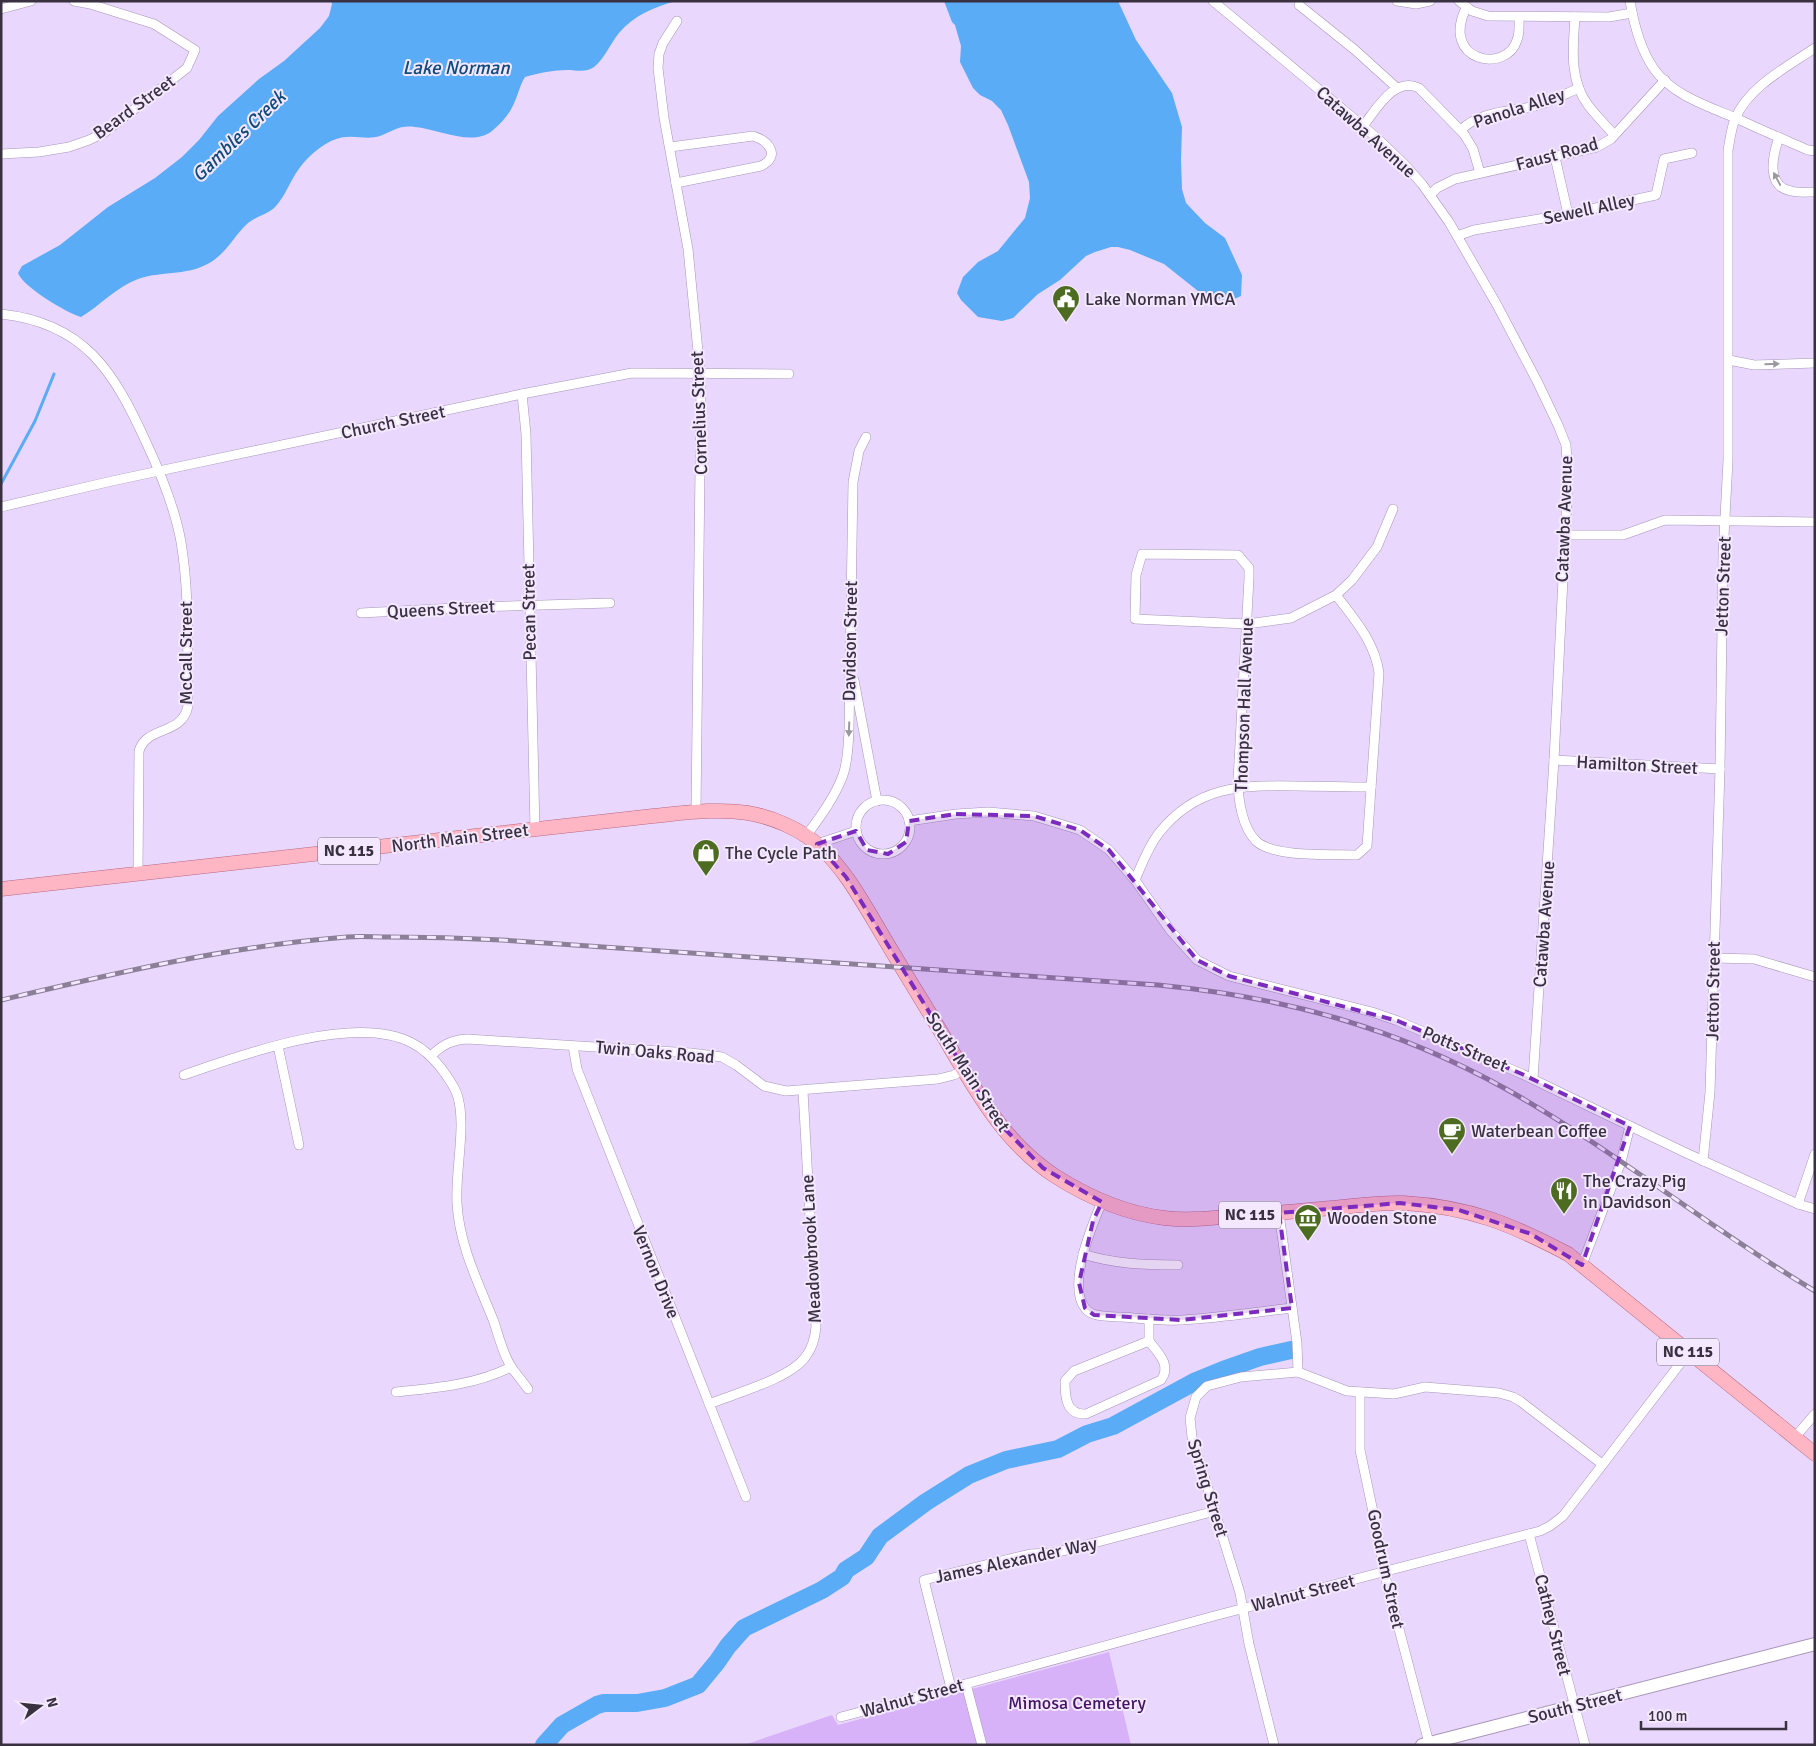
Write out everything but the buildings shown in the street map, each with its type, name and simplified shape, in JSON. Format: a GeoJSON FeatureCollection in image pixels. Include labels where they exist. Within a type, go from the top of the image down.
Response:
{"type":"FeatureCollection","features":[{"type":"Feature","properties":{"kind":"main road","name":"North Main Street"},"geometry":{"type":"LineString","coordinates":[[1,889],[696,812],[727,811],[748,813],[779,822],[812,840],[840,868],[874,921]]}},
{"type":"Feature","properties":{"kind":"main road","name":"South Main Street"},"geometry":{"type":"LineString","coordinates":[[874,921],[963,1070],[995,1119],[1023,1150],[1054,1176],[1083,1193],[1102,1202],[1140,1213],[1167,1218],[1206,1219],[1400,1203],[1459,1210],[1488,1217],[1531,1234],[1568,1254],[1815,1454]]}},
{"type":"Feature","properties":{"kind":"street"},"geometry":{"type":"LineString","coordinates":[[1,9],[31,1]]}},
{"type":"Feature","properties":{"kind":"street","name":"Beard Street"},"geometry":{"type":"LineString","coordinates":[[1,154],[39,152],[69,147],[89,140],[105,132],[188,68],[195,50],[154,24],[90,4],[74,1]]}},
{"type":"Feature","properties":{"kind":"street","name":"Catawba Avenue"},"geometry":{"type":"LineString","coordinates":[[1213,1],[1363,126],[1406,166],[1430,194],[1497,305],[1537,381],[1566,445],[1568,478],[1554,760],[1533,1079]]}},
{"type":"Feature","properties":{"kind":"street"},"geometry":{"type":"LineString","coordinates":[[1397,1],[1416,4],[1430,1]]}},
{"type":"Feature","properties":{"kind":"street"},"geometry":{"type":"LineString","coordinates":[[1630,1],[1636,32],[1644,53],[1653,69],[1665,80],[1696,101],[1808,150],[1815,151]]}},
{"type":"Feature","properties":{"kind":"street"},"geometry":{"type":"LineString","coordinates":[[1299,5],[1355,50],[1397,88]]}},
{"type":"Feature","properties":{"kind":"street"},"geometry":{"type":"LineString","coordinates":[[1518,17],[1518,40],[1514,48],[1498,58],[1488,60],[1477,58],[1466,48],[1459,33],[1463,5],[1488,16],[1609,17],[1632,13]]}},
{"type":"Feature","properties":{"kind":"street"},"geometry":{"type":"LineString","coordinates":[[1575,17],[1574,72],[1579,88],[1588,105],[1614,135]]}},
{"type":"Feature","properties":{"kind":"street","name":"Cornelius Street"},"geometry":{"type":"LineString","coordinates":[[677,21],[663,43],[659,54],[658,68],[688,249],[700,373],[701,447],[696,812]]}},
{"type":"Feature","properties":{"kind":"street","name":"Jetton Street"},"geometry":{"type":"LineString","coordinates":[[1703,1161],[1710,1092],[1729,416],[1727,161],[1735,118],[1757,90],[1815,48]]}},
{"type":"Feature","properties":{"kind":"street","name":"Faust Road"},"geometry":{"type":"LineString","coordinates":[[1430,194],[1448,182],[1597,147],[1614,135],[1665,80]]}},
{"type":"Feature","properties":{"kind":"street"},"geometry":{"type":"LineString","coordinates":[[1363,126],[1391,92],[1405,85],[1419,88],[1461,130],[1472,149],[1480,173]]}},
{"type":"Feature","properties":{"kind":"street","name":"Panola Alley"},"geometry":{"type":"LineString","coordinates":[[1461,130],[1468,123],[1481,117],[1535,106],[1579,88]]}},
{"type":"Feature","properties":{"kind":"street"},"geometry":{"type":"LineString","coordinates":[[670,147],[753,136],[762,139],[769,145],[772,153],[766,164],[761,166],[676,183]]}},
{"type":"Feature","properties":{"kind":"street"},"geometry":{"type":"LineString","coordinates":[[1779,137],[1773,154],[1772,170],[1778,185],[1790,191],[1815,192]]}},
{"type":"Feature","properties":{"kind":"street","name":"Sewell Alley"},"geometry":{"type":"LineString","coordinates":[[1457,236],[1474,230],[1568,214],[1656,195],[1664,159],[1692,153]]}},
{"type":"Feature","properties":{"kind":"street"},"geometry":{"type":"LineString","coordinates":[[1555,157],[1568,214]]}},
{"type":"Feature","properties":{"kind":"street"},"geometry":{"type":"LineString","coordinates":[[1,314],[18,316],[47,325],[72,338],[94,356],[107,370],[122,393],[159,472]]}},
{"type":"Feature","properties":{"kind":"street"},"geometry":{"type":"LineString","coordinates":[[1729,360],[1754,365],[1815,363]]}},
{"type":"Feature","properties":{"kind":"street","name":"Church Street"},"geometry":{"type":"LineString","coordinates":[[1,507],[522,394],[632,373],[789,374]]}},
{"type":"Feature","properties":{"kind":"street","name":"Pecan Street"},"geometry":{"type":"LineString","coordinates":[[522,394],[526,434],[535,830]]}},
{"type":"Feature","properties":{"kind":"street","name":"Davidson Street"},"geometry":{"type":"LineString","coordinates":[[812,840],[843,775],[847,758],[853,482],[859,451],[866,437]]}},
{"type":"Feature","properties":{"kind":"street","name":"McCall Street"},"geometry":{"type":"LineString","coordinates":[[138,874],[138,802],[141,746],[147,738],[184,719],[188,706],[186,590],[181,543],[171,504],[159,472]]}},
{"type":"Feature","properties":{"kind":"street"},"geometry":{"type":"LineString","coordinates":[[1247,624],[1291,618],[1336,595],[1370,559],[1383,535],[1393,509]]}},
{"type":"Feature","properties":{"kind":"street"},"geometry":{"type":"LineString","coordinates":[[1565,535],[1616,536],[1665,520],[1815,522]]}},
{"type":"Feature","properties":{"kind":"street","name":"Thompson Hall Avenue"},"geometry":{"type":"LineString","coordinates":[[1247,624],[1135,619],[1136,575],[1142,554],[1238,555],[1249,568],[1247,624],[1238,787],[1247,829],[1257,842],[1280,852],[1358,855],[1367,846],[1378,699],[1378,665],[1367,638],[1336,595]]}},
{"type":"Feature","properties":{"kind":"street","name":"Queens Street"},"geometry":{"type":"LineString","coordinates":[[361,613],[610,603]]}},
{"type":"Feature","properties":{"kind":"street"},"geometry":{"type":"LineString","coordinates":[[850,663],[878,801]]}},
{"type":"Feature","properties":{"kind":"street","name":"Hamilton Street"},"geometry":{"type":"LineString","coordinates":[[1554,760],[1720,769]]}},
{"type":"Feature","properties":{"kind":"street"},"geometry":{"type":"LineString","coordinates":[[1135,880],[1149,848],[1158,834],[1175,817],[1204,798],[1238,787],[1371,787]]}},
{"type":"Feature","properties":{"kind":"street"},"geometry":{"type":"LineString","coordinates":[[878,801],[898,804],[910,820],[910,832],[906,842],[899,850],[888,854],[878,854],[867,850],[860,842],[856,831],[859,815],[870,804],[878,801]]}},
{"type":"Feature","properties":{"kind":"street","name":"Potts Street"},"geometry":{"type":"LineString","coordinates":[[910,820],[988,812],[1034,816],[1080,830],[1108,850],[1135,880],[1170,930],[1198,960],[1229,976],[1372,1012],[1398,1021],[1533,1079],[1703,1161],[1798,1204],[1815,1209]]}},
{"type":"Feature","properties":{"kind":"street"},"geometry":{"type":"LineString","coordinates":[[812,840],[856,831]]}},
{"type":"Feature","properties":{"kind":"street"},"geometry":{"type":"LineString","coordinates":[[1714,958],[1754,959],[1815,977]]}},
{"type":"Feature","properties":{"kind":"street"},"geometry":{"type":"LineString","coordinates":[[184,1075],[239,1056],[328,1036],[368,1033],[387,1035],[412,1043],[431,1056],[448,1078],[457,1094],[461,1127],[457,1204],[460,1225],[472,1267],[511,1367],[528,1389]]}},
{"type":"Feature","properties":{"kind":"street","name":"Twin Oaks Road"},"geometry":{"type":"LineString","coordinates":[[431,1056],[444,1044],[453,1040],[467,1039],[715,1055],[728,1060],[764,1086],[786,1092],[938,1079],[954,1075],[963,1070]]}},
{"type":"Feature","properties":{"kind":"street"},"geometry":{"type":"LineString","coordinates":[[278,1046],[298,1145]]}},
{"type":"Feature","properties":{"kind":"street","name":"Vernon Drive"},"geometry":{"type":"LineString","coordinates":[[573,1046],[576,1069],[746,1496]]}},
{"type":"Feature","properties":{"kind":"street","name":"Meadowbrook Lane"},"geometry":{"type":"LineString","coordinates":[[709,1404],[793,1369],[806,1356],[812,1346],[816,1327],[804,1091]]}},
{"type":"Feature","properties":{"kind":"street"},"geometry":{"type":"LineString","coordinates":[[1582,1265],[1618,1170],[1630,1126]]}},
{"type":"Feature","properties":{"kind":"street"},"geometry":{"type":"LineString","coordinates":[[1798,1204],[1815,1154]]}},
{"type":"Feature","properties":{"kind":"street"},"geometry":{"type":"LineString","coordinates":[[1102,1202],[1090,1229],[1083,1254],[1079,1282],[1080,1294],[1085,1308],[1094,1315],[1181,1320],[1292,1308]]}},
{"type":"Feature","properties":{"kind":"street"},"geometry":{"type":"LineString","coordinates":[[1279,1213],[1292,1308],[1298,1372]]}},
{"type":"Feature","properties":{"kind":"street"},"geometry":{"type":"LineString","coordinates":[[1083,1254],[1114,1262],[1145,1265],[1178,1265]]}},
{"type":"Feature","properties":{"kind":"street"},"geometry":{"type":"LineString","coordinates":[[1149,1319],[1149,1341],[1164,1361],[1166,1368],[1165,1375],[1161,1380],[1086,1414],[1072,1412],[1068,1404],[1065,1381],[1074,1371],[1149,1341]]}},
{"type":"Feature","properties":{"kind":"street","name":"Walnut Street"},"geometry":{"type":"LineString","coordinates":[[841,1717],[1242,1608],[1530,1534],[1550,1526],[1563,1516],[1689,1352]]}},
{"type":"Feature","properties":{"kind":"street"},"geometry":{"type":"LineString","coordinates":[[396,1392],[445,1388],[495,1375],[511,1367]]}},
{"type":"Feature","properties":{"kind":"street","name":"Spring Street"},"geometry":{"type":"LineString","coordinates":[[1274,1745],[1240,1593],[1192,1437],[1190,1418],[1196,1396],[1207,1386],[1241,1377],[1298,1372],[1347,1391],[1394,1394],[1426,1386],[1499,1394],[1520,1400],[1602,1464]]}},
{"type":"Feature","properties":{"kind":"street","name":"Goodrum Street"},"geometry":{"type":"LineString","coordinates":[[1360,1392],[1360,1450],[1384,1572],[1426,1744]]}},
{"type":"Feature","properties":{"kind":"street"},"geometry":{"type":"LineString","coordinates":[[1796,1437],[1815,1414]]}},
{"type":"Feature","properties":{"kind":"street","name":"James Alexander Way"},"geometry":{"type":"LineString","coordinates":[[952,1688],[924,1580],[1011,1558],[1075,1548],[1215,1511]]}},
{"type":"Feature","properties":{"kind":"street","name":"Cathey Street"},"geometry":{"type":"LineString","coordinates":[[1530,1534],[1585,1745]]}},
{"type":"Feature","properties":{"kind":"street","name":"South Street"},"geometry":{"type":"LineString","coordinates":[[1426,1744],[1815,1644]]}},
{"type":"Feature","properties":{"kind":"street"},"geometry":{"type":"LineString","coordinates":[[966,1684],[982,1745]]}},
{"type":"Feature","properties":{"kind":"highlighted area"},"geometry":{"type":"Polygon","coordinates":[[[956,814],[1034,816],[1080,830],[1109,850],[1197,960],[1229,976],[1398,1021],[1522,1074],[1630,1126],[1582,1265],[1531,1234],[1459,1210],[1400,1203],[1279,1213],[1292,1308],[1181,1320],[1094,1315],[1085,1308],[1079,1283],[1093,1221],[1102,1202],[1043,1168],[995,1119],[846,877],[817,844],[856,831],[867,850],[888,854],[906,842],[909,821],[956,814]]]}},
{"type":"Feature","properties":{"kind":"green space","name":"Mimosa Cemetery"},"geometry":{"type":"Polygon","coordinates":[[[1109,1652],[1131,1745],[744,1745],[832,1715],[838,1725],[1109,1652]]]}},
{"type":"Feature","properties":{"kind":"water","name":"Lake Norman"},"geometry":{"type":"Polygon","coordinates":[[[331,1],[676,1],[653,9],[631,21],[619,33],[601,59],[591,69],[584,71],[551,71],[525,77],[509,113],[496,128],[484,136],[455,136],[424,128],[409,127],[380,136],[368,138],[344,137],[331,141],[304,163],[276,206],[247,224],[214,260],[196,269],[148,276],[130,282],[81,317],[46,299],[22,279],[18,273],[22,266],[60,245],[108,207],[155,178],[182,157],[199,140],[218,116],[320,28],[329,16],[331,1]]]}},
{"type":"Feature","properties":{"kind":"water"},"geometry":{"type":"Polygon","coordinates":[[[944,1],[1118,1],[1136,40],[1172,93],[1182,127],[1182,189],[1186,203],[1205,223],[1225,238],[1242,275],[1241,296],[1230,301],[1203,295],[1164,264],[1130,250],[1111,247],[1086,256],[1060,280],[1038,294],[1013,318],[1002,321],[978,317],[961,300],[957,293],[963,277],[978,262],[998,251],[1025,218],[1030,198],[1029,182],[1001,110],[992,101],[980,95],[973,88],[960,62],[961,46],[955,25],[944,1]]]}},
{"type":"Feature","properties":{"kind":"waterway","name":"Gambles Creek"},"geometry":{"type":"LineString","coordinates":[[1,484],[35,421],[54,374]]}},
{"type":"Feature","properties":{"kind":"waterway"},"geometry":{"type":"LineString","coordinates":[[544,1745],[562,1725],[597,1705],[604,1703],[637,1703],[665,1698],[698,1685],[744,1628],[822,1590],[842,1577],[846,1570],[866,1557],[880,1536],[926,1502],[969,1475],[1006,1460],[1058,1449],[1087,1434],[1113,1426],[1196,1381],[1260,1357],[1291,1350]]}},
{"type":"Feature","properties":{"kind":"railway"},"geometry":{"type":"LineString","coordinates":[[1,1000],[216,954],[303,941],[347,937],[502,940],[1158,985],[1204,990],[1294,1007],[1337,1018],[1422,1048],[1464,1067],[1546,1112],[1776,1267],[1815,1291]]}},
{"type":"Feature","properties":{"kind":"place","name":"Lake Norman YMCA"},"geometry":{"type":"Point","coordinates":[1066,323]}},
{"type":"Feature","properties":{"kind":"place","name":"The Cycle Path"},"geometry":{"type":"Point","coordinates":[706,877]}},
{"type":"Feature","properties":{"kind":"place","name":"Waterbean Coffee"},"geometry":{"type":"Point","coordinates":[1452,1155]}},
{"type":"Feature","properties":{"kind":"place","name":"The Crazy Pig in Davidson"},"geometry":{"type":"Point","coordinates":[1564,1215]}},
{"type":"Feature","properties":{"kind":"place","name":"Wooden Stone"},"geometry":{"type":"Point","coordinates":[1308,1242]}}]}
